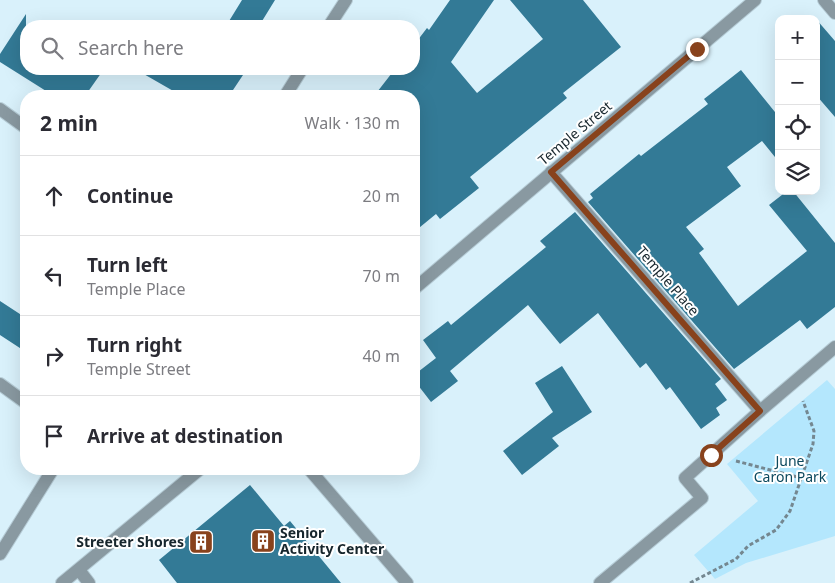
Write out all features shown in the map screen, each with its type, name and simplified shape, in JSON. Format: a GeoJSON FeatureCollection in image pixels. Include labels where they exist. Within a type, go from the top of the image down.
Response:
{"type":"FeatureCollection","features":[{"type":"Feature","properties":{"kind":"street"},"geometry":{"type":"LineString","coordinates":[[333,20],[346,0]]}},
{"type":"Feature","properties":{"kind":"street","name":"Temple Street"},"geometry":{"type":"LineString","coordinates":[[420,284],[755,0]]}},
{"type":"Feature","properties":{"kind":"street"},"geometry":{"type":"LineString","coordinates":[[824,0],[835,12]]}},
{"type":"Feature","properties":{"kind":"street"},"geometry":{"type":"LineString","coordinates":[[289,90],[298,75]]}},
{"type":"Feature","properties":{"kind":"street"},"geometry":{"type":"LineString","coordinates":[[0,109],[20,124]]}},
{"type":"Feature","properties":{"kind":"street","name":"Temple Place"},"geometry":{"type":"LineString","coordinates":[[551,172],[760,411]]}},
{"type":"Feature","properties":{"kind":"street"},"geometry":{"type":"LineString","coordinates":[[600,583],[702,498],[685,478],[835,347]]}},
{"type":"Feature","properties":{"kind":"street"},"geometry":{"type":"LineString","coordinates":[[0,384],[20,399]]}},
{"type":"Feature","properties":{"kind":"street"},"geometry":{"type":"LineString","coordinates":[[0,554],[48,475]]}},
{"type":"Feature","properties":{"kind":"street"},"geometry":{"type":"LineString","coordinates":[[62,583],[193,475]]}},
{"type":"Feature","properties":{"kind":"street"},"geometry":{"type":"LineString","coordinates":[[314,475],[407,583]]}},
{"type":"Feature","properties":{"kind":"street"},"geometry":{"type":"LineString","coordinates":[[79,570],[89,583]]}},
{"type":"Feature","properties":{"kind":"path"},"geometry":{"type":"LineString","coordinates":[[690,583],[729,564],[748,546],[776,530],[790,512],[813,444],[814,431],[807,408],[800,397]]}},
{"type":"Feature","properties":{"kind":"path"},"geometry":{"type":"LineString","coordinates":[[728,458],[801,478]]}},
{"type":"Feature","properties":{"kind":"green space","name":"June Caron Park"},"geometry":{"type":"Polygon","coordinates":[[[827,380],[835,389],[835,536],[746,563],[715,579],[694,555],[758,501],[727,464],[827,380]]]}},
{"type":"Feature","properties":{"kind":"building"},"geometry":{"type":"Polygon","coordinates":[[[242,0],[275,0],[263,20],[230,20],[242,0]]]}},
{"type":"Feature","properties":{"kind":"building"},"geometry":{"type":"Polygon","coordinates":[[[450,0],[494,0],[451,62],[477,93],[543,39],[510,0],[583,0],[621,47],[563,93],[567,98],[470,177],[479,188],[440,219],[436,214],[420,227],[420,90],[379,90],[390,75],[420,75],[420,37],[427,28],[429,30],[450,0]]]}},
{"type":"Feature","properties":{"kind":"building"},"geometry":{"type":"Polygon","coordinates":[[[20,23],[20,75],[0,62],[0,54],[20,23]]]}},
{"type":"Feature","properties":{"kind":"building"},"geometry":{"type":"Polygon","coordinates":[[[820,24],[835,41],[835,117],[820,100],[820,24]]]}},
{"type":"Feature","properties":{"kind":"building"},"geometry":{"type":"Polygon","coordinates":[[[741,70],[775,112],[775,157],[762,141],[727,167],[741,186],[686,227],[704,249],[699,253],[738,306],[807,251],[769,205],[782,195],[796,195],[835,243],[835,307],[807,329],[800,320],[734,369],[588,202],[593,198],[590,194],[639,154],[641,156],[708,104],[704,99],[741,70]]]}},
{"type":"Feature","properties":{"kind":"building"},"geometry":{"type":"Polygon","coordinates":[[[21,75],[100,75],[89,90],[44,90],[21,75]]]}},
{"type":"Feature","properties":{"kind":"building"},"geometry":{"type":"Polygon","coordinates":[[[145,75],[243,75],[233,90],[172,90],[145,75]]]}},
{"type":"Feature","properties":{"kind":"building"},"geometry":{"type":"Polygon","coordinates":[[[575,212],[721,379],[715,384],[727,400],[716,408],[720,415],[701,429],[670,387],[666,390],[646,363],[640,368],[598,313],[560,344],[528,305],[450,371],[458,381],[431,402],[420,388],[420,370],[436,358],[423,340],[448,321],[451,325],[546,247],[540,241],[575,212]]]}},
{"type":"Feature","properties":{"kind":"building"},"geometry":{"type":"Polygon","coordinates":[[[0,301],[20,314],[20,348],[0,335],[0,301]]]}},
{"type":"Feature","properties":{"kind":"building"},"geometry":{"type":"Polygon","coordinates":[[[562,366],[592,412],[552,438],[559,446],[522,475],[503,451],[553,412],[535,383],[562,366]]]}},
{"type":"Feature","properties":{"kind":"building","name":"Senior Activity Center"},"geometry":{"type":"Polygon","coordinates":[[[250,485],[284,526],[290,521],[341,583],[177,583],[159,560],[250,485]]]}},
{"type":"Feature","properties":{"kind":"place","name":"Senior Activity Center"},"geometry":{"type":"Point","coordinates":[263,541]}},
{"type":"Feature","properties":{"kind":"place","name":"Streeter Shores"},"geometry":{"type":"Point","coordinates":[201,542]}},
{"type":"Feature","properties":{"kind":"route"},"geometry":{"type":"LineString","coordinates":[[697,49],[551,172],[760,411],[711,455]]}}]}
